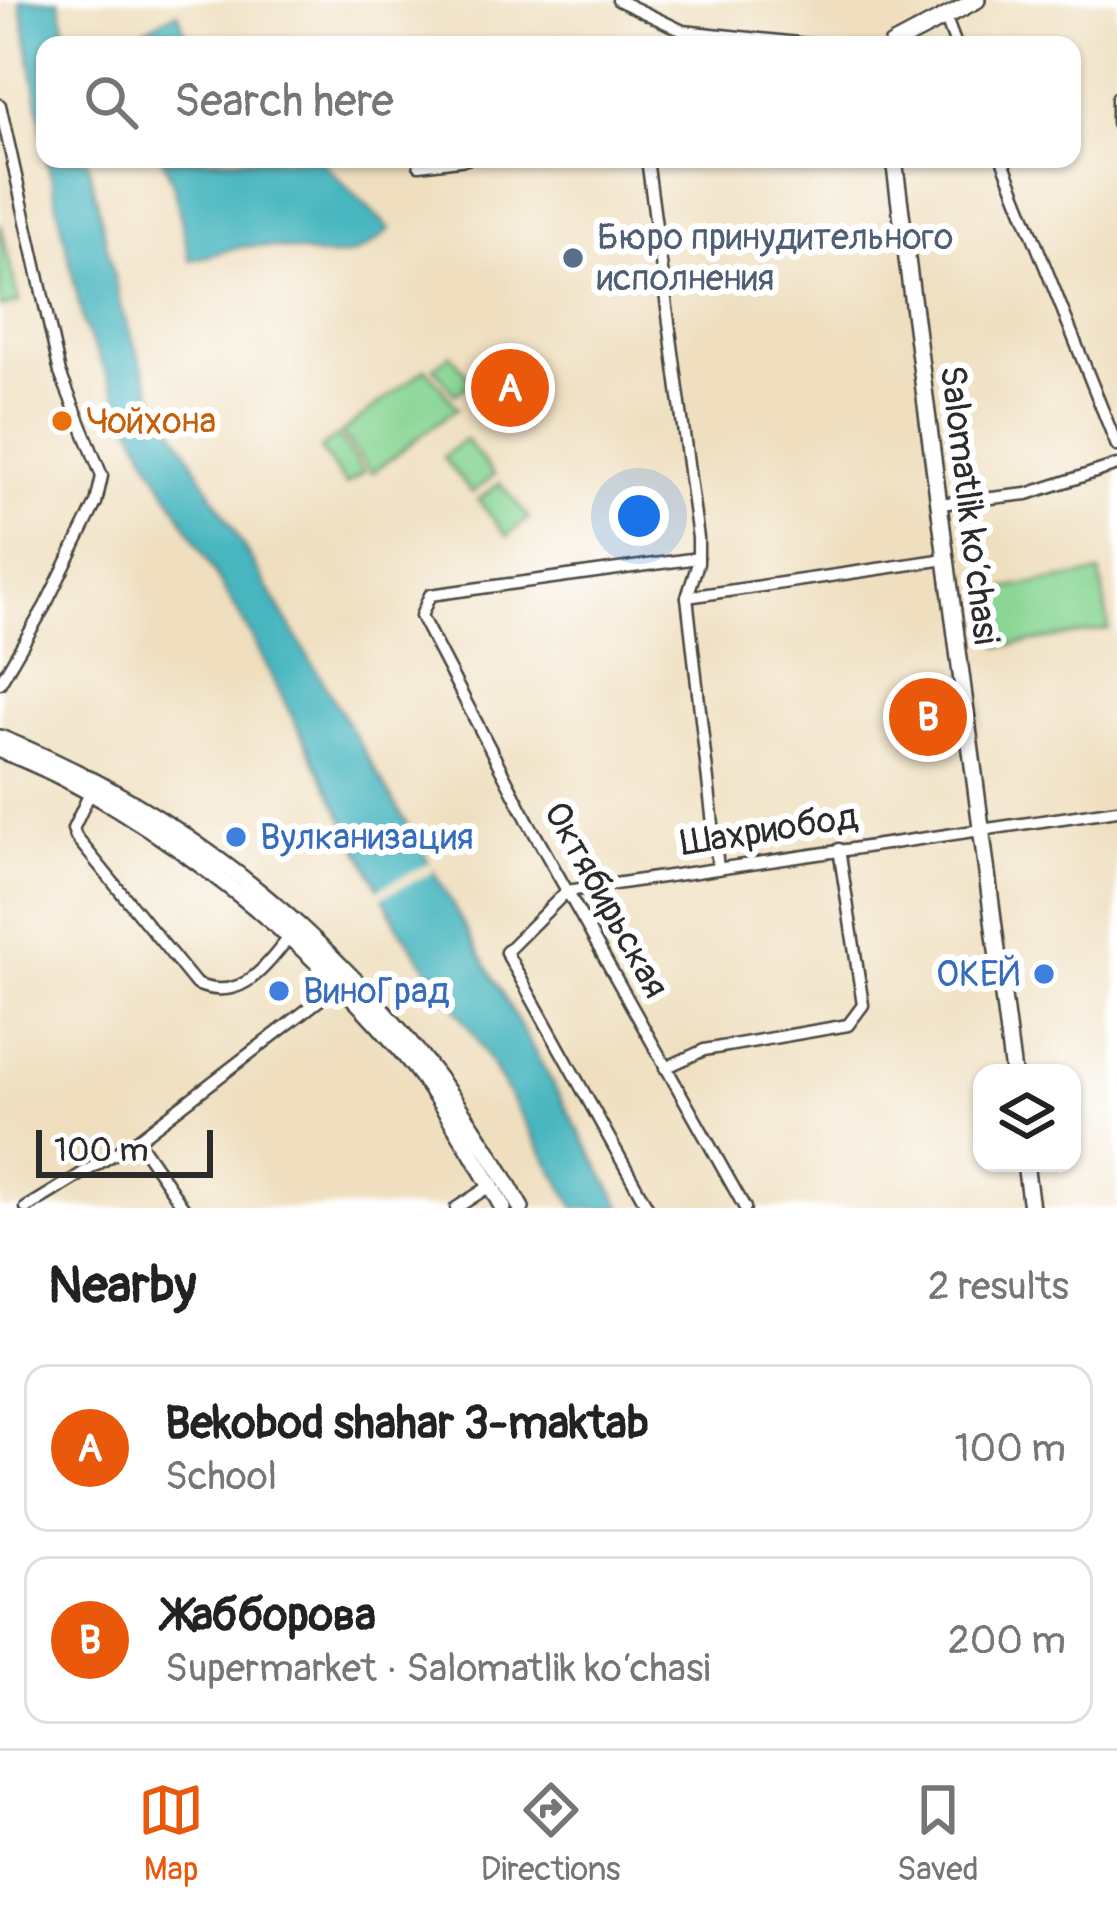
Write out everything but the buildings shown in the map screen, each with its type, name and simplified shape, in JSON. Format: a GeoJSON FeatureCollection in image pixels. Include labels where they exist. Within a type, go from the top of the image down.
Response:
{"type":"FeatureCollection","features":[{"type":"Feature","properties":{"kind":"main road"},"geometry":{"type":"LineString","coordinates":[[908,36],[977,0]]}},
{"type":"Feature","properties":{"kind":"main road","name":"Salomatlik ko‘chasi"},"geometry":{"type":"LineString","coordinates":[[895,168],[1012,1064]]}},
{"type":"Feature","properties":{"kind":"main road"},"geometry":{"type":"LineString","coordinates":[[0,738],[82,770],[164,818],[345,981],[521,1208]]}},
{"type":"Feature","properties":{"kind":"main road"},"geometry":{"type":"LineString","coordinates":[[0,750],[91,791],[155,829],[292,934]]}},
{"type":"Feature","properties":{"kind":"main road"},"geometry":{"type":"LineString","coordinates":[[1026,1172],[1031,1208]]}},
{"type":"Feature","properties":{"kind":"main road"},"geometry":{"type":"LineString","coordinates":[[497,1181],[502,1208]]}},
{"type":"Feature","properties":{"kind":"street"},"geometry":{"type":"LineString","coordinates":[[618,0],[683,31],[731,36]]}},
{"type":"Feature","properties":{"kind":"street"},"geometry":{"type":"LineString","coordinates":[[944,16],[952,36]]}},
{"type":"Feature","properties":{"kind":"street"},"geometry":{"type":"LineString","coordinates":[[680,36],[683,31]]}},
{"type":"Feature","properties":{"kind":"street"},"geometry":{"type":"LineString","coordinates":[[1117,97],[1117,123]]}},
{"type":"Feature","properties":{"kind":"street"},"geometry":{"type":"LineString","coordinates":[[0,105],[60,373],[102,476],[96,503],[56,586],[0,683]]}},
{"type":"Feature","properties":{"kind":"street"},"geometry":{"type":"LineString","coordinates":[[648,168],[698,558],[687,597],[718,868]]}},
{"type":"Feature","properties":{"kind":"street"},"geometry":{"type":"LineString","coordinates":[[1006,168],[1117,446]]}},
{"type":"Feature","properties":{"kind":"street"},"geometry":{"type":"LineString","coordinates":[[939,504],[1027,494],[1117,465]]}},
{"type":"Feature","properties":{"kind":"street","name":"Октябирьская"},"geometry":{"type":"LineString","coordinates":[[698,558],[430,595],[421,616],[567,891],[745,1208]]}},
{"type":"Feature","properties":{"kind":"street"},"geometry":{"type":"LineString","coordinates":[[687,597],[946,560]]}},
{"type":"Feature","properties":{"kind":"street"},"geometry":{"type":"LineString","coordinates":[[91,791],[73,829],[76,837],[196,984],[216,993],[234,990],[263,972],[292,934]]}},
{"type":"Feature","properties":{"kind":"street","name":"Шахриобод"},"geometry":{"type":"LineString","coordinates":[[567,891],[1117,810]]}},
{"type":"Feature","properties":{"kind":"street"},"geometry":{"type":"LineString","coordinates":[[665,1068],[704,1051],[836,1028],[857,1018],[863,1005],[839,849]]}},
{"type":"Feature","properties":{"kind":"street"},"geometry":{"type":"LineString","coordinates":[[567,891],[506,952],[648,1208]]}},
{"type":"Feature","properties":{"kind":"street"},"geometry":{"type":"LineString","coordinates":[[28,1208],[136,1141],[345,981]]}},
{"type":"Feature","properties":{"kind":"street"},"geometry":{"type":"LineString","coordinates":[[136,1141],[184,1208]]}},
{"type":"Feature","properties":{"kind":"street"},"geometry":{"type":"LineString","coordinates":[[456,1208],[497,1181]]}},
{"type":"Feature","properties":{"kind":"green space"},"geometry":{"type":"Polygon","coordinates":[[[0,222],[19,302],[0,307],[0,222]]]}},
{"type":"Feature","properties":{"kind":"green space"},"geometry":{"type":"Polygon","coordinates":[[[451,354],[472,382],[455,395],[434,367],[451,354]]]}},
{"type":"Feature","properties":{"kind":"green space"},"geometry":{"type":"Polygon","coordinates":[[[426,368],[457,408],[372,473],[341,433],[426,368]]]}},
{"type":"Feature","properties":{"kind":"green space"},"geometry":{"type":"Polygon","coordinates":[[[337,436],[364,472],[346,485],[320,449],[337,436]]]}},
{"type":"Feature","properties":{"kind":"green space"},"geometry":{"type":"Polygon","coordinates":[[[465,439],[494,475],[472,493],[443,457],[465,439]]]}},
{"type":"Feature","properties":{"kind":"green space"},"geometry":{"type":"Polygon","coordinates":[[[500,483],[529,518],[507,536],[478,500],[500,483]]]}},
{"type":"Feature","properties":{"kind":"green space"},"geometry":{"type":"Polygon","coordinates":[[[1100,573],[1109,629],[999,647],[990,591],[1100,573]]]}},
{"type":"Feature","properties":{"kind":"water"},"geometry":{"type":"Polygon","coordinates":[[[20,0],[59,0],[67,36],[36,36],[36,92],[20,0]]]}},
{"type":"Feature","properties":{"kind":"water"},"geometry":{"type":"Polygon","coordinates":[[[178,12],[186,36],[132,36],[178,12]]]}},
{"type":"Feature","properties":{"kind":"water"},"geometry":{"type":"Polygon","coordinates":[[[49,168],[89,168],[122,311],[152,392],[411,831],[622,1208],[575,1208],[473,1033],[398,926],[251,635],[149,461],[84,326],[49,168]]]}},
{"type":"Feature","properties":{"kind":"water"},"geometry":{"type":"Polygon","coordinates":[[[166,168],[328,168],[390,229],[373,244],[342,256],[248,246],[190,260],[166,168]]]}},
{"type":"Feature","properties":{"kind":"pier"},"geometry":{"type":"Polygon","coordinates":[[[431,862],[434,872],[378,899],[374,891],[431,862]]]}},
{"type":"Feature","properties":{"kind":"place","name":"Бюро принудительного исполнения"},"geometry":{"type":"Point","coordinates":[573,258]}},
{"type":"Feature","properties":{"kind":"place","name":"Bekobod shahar 3-maktab"},"geometry":{"type":"Point","coordinates":[510,388]}},
{"type":"Feature","properties":{"kind":"place","name":"Чойхона"},"geometry":{"type":"Point","coordinates":[62,421]}},
{"type":"Feature","properties":{"kind":"place","name":"Жабборова"},"geometry":{"type":"Point","coordinates":[928,717]}},
{"type":"Feature","properties":{"kind":"place","name":"Вулканизация"},"geometry":{"type":"Point","coordinates":[236,837]}},
{"type":"Feature","properties":{"kind":"place","name":"ОКЕЙ"},"geometry":{"type":"Point","coordinates":[1044,974]}},
{"type":"Feature","properties":{"kind":"place","name":"ВиноГрад"},"geometry":{"type":"Point","coordinates":[279,991]}}]}
